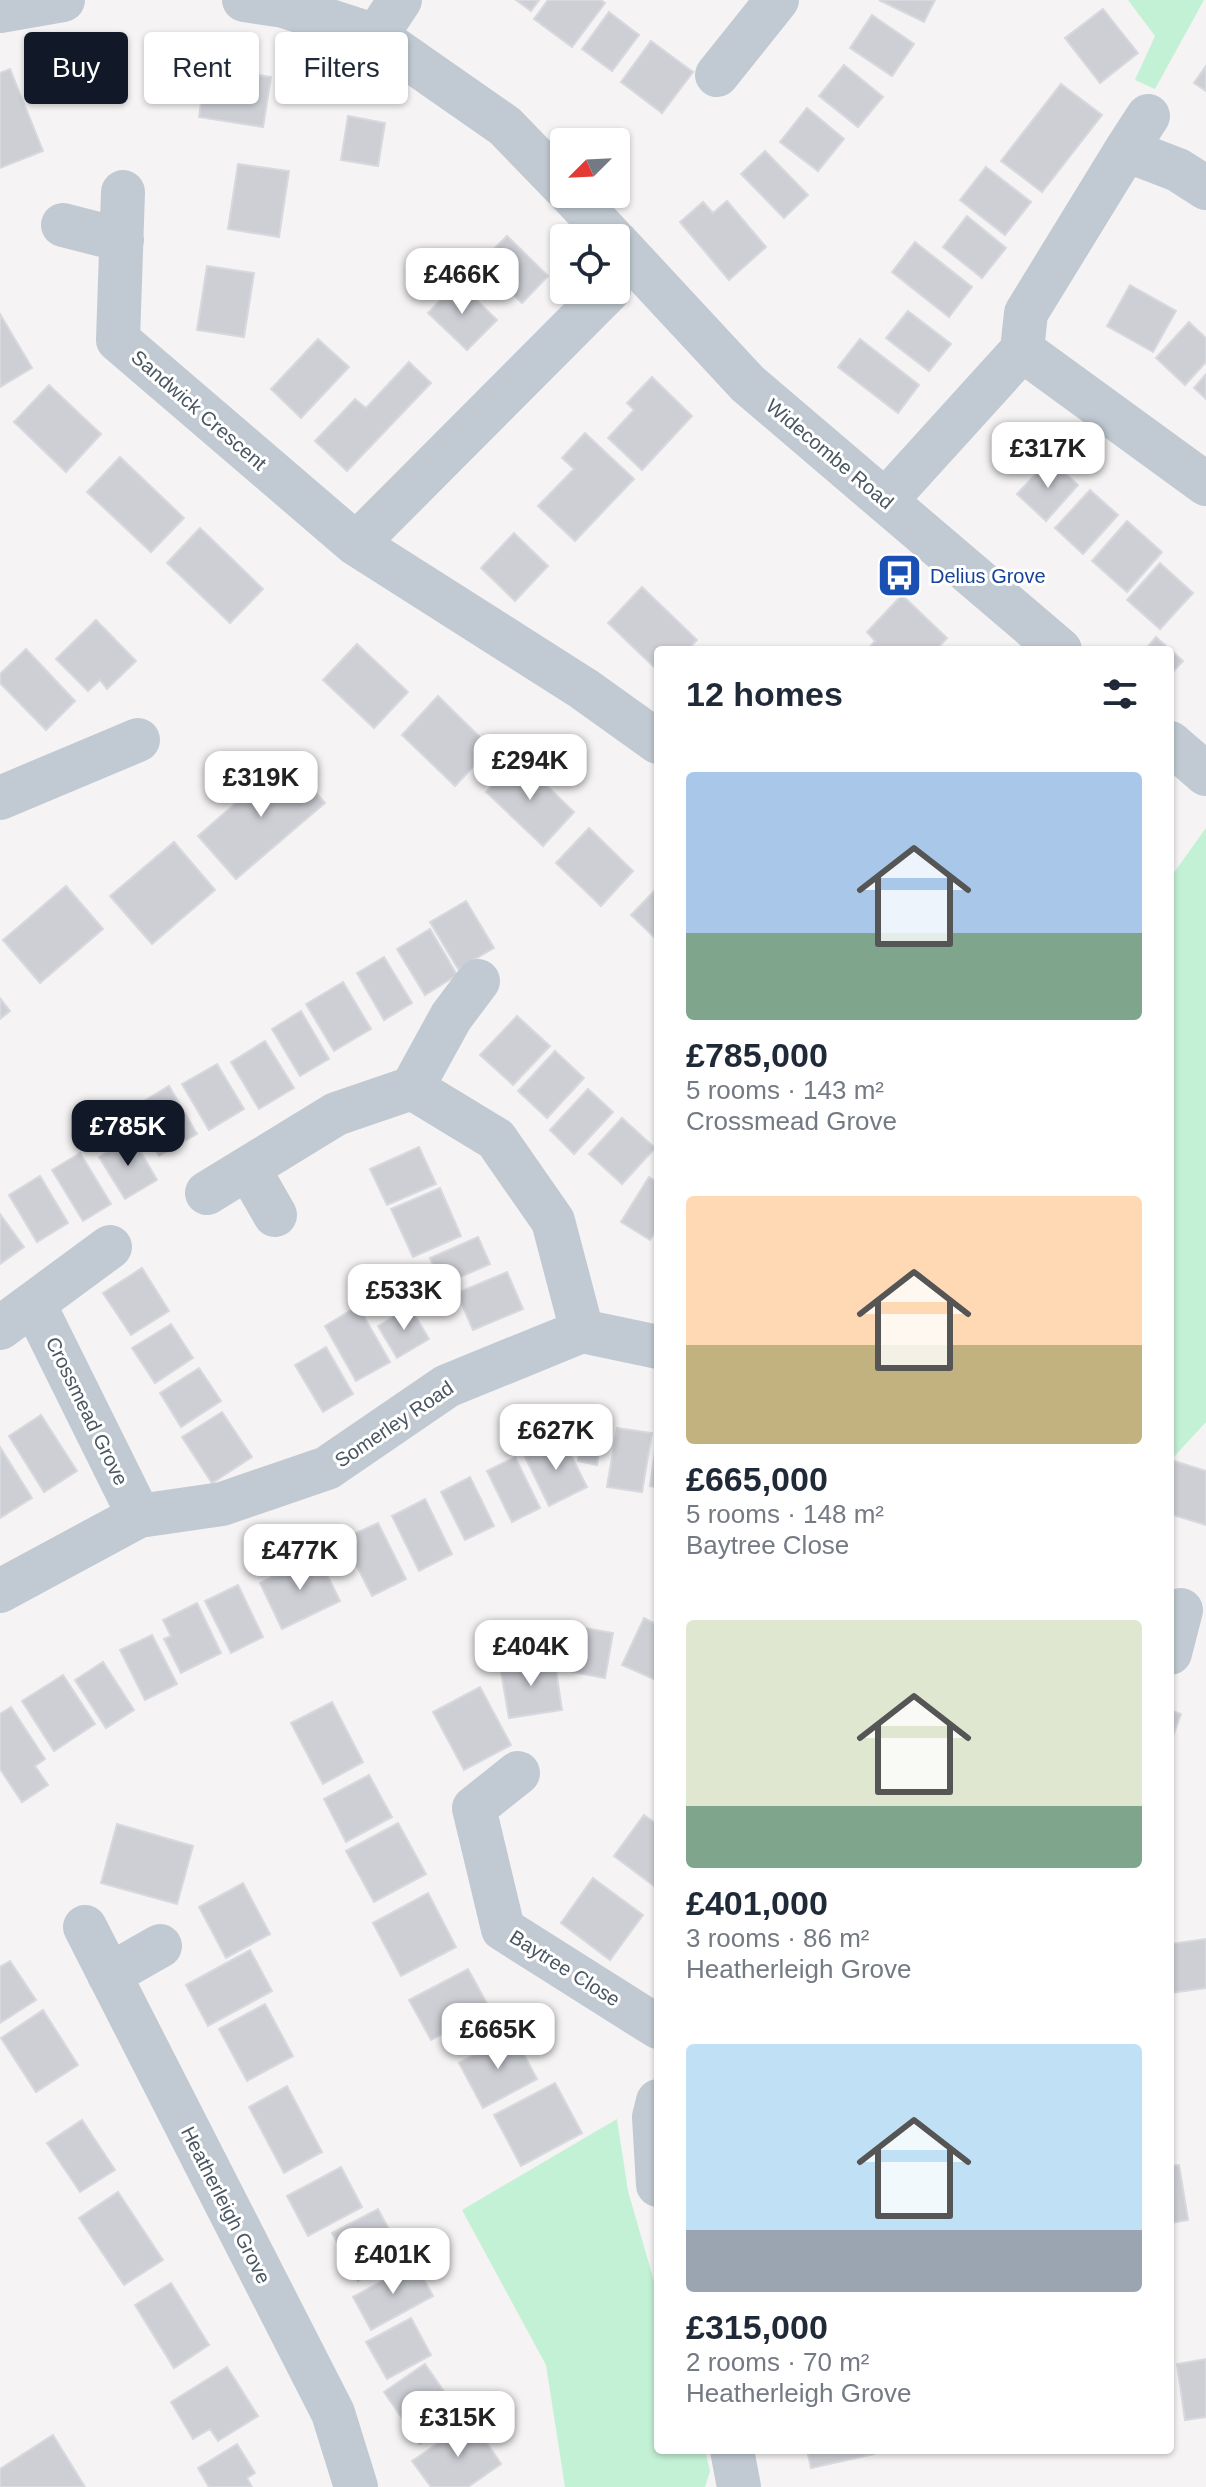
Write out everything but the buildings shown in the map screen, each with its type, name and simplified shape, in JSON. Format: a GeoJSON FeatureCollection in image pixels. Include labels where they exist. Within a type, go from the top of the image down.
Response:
{"type":"FeatureCollection","features":[{"type":"Feature","properties":{"kind":"street"},"geometry":{"type":"LineString","coordinates":[[244,0],[284,6],[364,32]]}},
{"type":"Feature","properties":{"kind":"street"},"geometry":{"type":"LineString","coordinates":[[379,32],[400,0]]}},
{"type":"Feature","properties":{"kind":"street"},"geometry":{"type":"LineString","coordinates":[[717,75],[755,8]]}},
{"type":"Feature","properties":{"kind":"street"},"geometry":{"type":"LineString","coordinates":[[408,58],[505,126],[550,173]]}},
{"type":"Feature","properties":{"kind":"street"},"geometry":{"type":"LineString","coordinates":[[885,501],[1022,350],[1026,313],[1137,133],[1178,170],[1206,188]]}},
{"type":"Feature","properties":{"kind":"street","name":"Sandwick Crescent"},"geometry":{"type":"LineString","coordinates":[[123,192],[118,340],[356,544],[584,689],[654,739]]}},
{"type":"Feature","properties":{"kind":"street"},"geometry":{"type":"LineString","coordinates":[[63,225],[122,240]]}},
{"type":"Feature","properties":{"kind":"street","name":"Widecombe Road"},"geometry":{"type":"LineString","coordinates":[[630,274],[748,384],[1055,646]]}},
{"type":"Feature","properties":{"kind":"street"},"geometry":{"type":"LineString","coordinates":[[356,544],[580,304]]}},
{"type":"Feature","properties":{"kind":"street"},"geometry":{"type":"LineString","coordinates":[[1022,350],[1206,484]]}},
{"type":"Feature","properties":{"kind":"street"},"geometry":{"type":"LineString","coordinates":[[0,798],[138,740]]}},
{"type":"Feature","properties":{"kind":"street"},"geometry":{"type":"LineString","coordinates":[[1174,746],[1206,774]]}},
{"type":"Feature","properties":{"kind":"street"},"geometry":{"type":"LineString","coordinates":[[207,1193],[336,1114],[412,1088],[451,1017],[478,981]]}},
{"type":"Feature","properties":{"kind":"street"},"geometry":{"type":"LineString","coordinates":[[412,1088],[496,1139],[553,1221],[582,1331],[654,1346]]}},
{"type":"Feature","properties":{"kind":"street"},"geometry":{"type":"LineString","coordinates":[[248,1168],[275,1215]]}},
{"type":"Feature","properties":{"kind":"street","name":"Crossmead Grove"},"geometry":{"type":"LineString","coordinates":[[110,1247],[17,1317],[139,1516]]}},
{"type":"Feature","properties":{"kind":"street","name":"Somerley Road"},"geometry":{"type":"LineString","coordinates":[[0,1591],[139,1516],[222,1504],[327,1468],[447,1386],[582,1331]]}},
{"type":"Feature","properties":{"kind":"street"},"geometry":{"type":"LineString","coordinates":[[1174,1642],[1186,1611]]}},
{"type":"Feature","properties":{"kind":"street","name":"Baytree Close"},"geometry":{"type":"LineString","coordinates":[[518,1773],[458,1801],[503,1929],[654,2024]]}},
{"type":"Feature","properties":{"kind":"street","name":"Heatherleigh Grove"},"geometry":{"type":"LineString","coordinates":[[85,1927],[333,2413],[356,2487]]}},
{"type":"Feature","properties":{"kind":"street"},"geometry":{"type":"LineString","coordinates":[[109,1975],[160,1946]]}},
{"type":"Feature","properties":{"kind":"street"},"geometry":{"type":"LineString","coordinates":[[733,2454],[739,2487]]}},
{"type":"Feature","properties":{"kind":"green space"},"geometry":{"type":"Polygon","coordinates":[[[1128,0],[1204,0],[1155,89],[1135,80],[1155,36],[1128,0]]]}},
{"type":"Feature","properties":{"kind":"green space"},"geometry":{"type":"Polygon","coordinates":[[[1206,828],[1206,1422],[1174,1457],[1174,872],[1206,828]]]}},
{"type":"Feature","properties":{"kind":"green space"},"geometry":{"type":"Polygon","coordinates":[[[617,2119],[628,2191],[654,2281],[654,2454],[706,2454],[710,2471],[705,2487],[565,2487],[546,2365],[462,2210],[617,2119]]]}},
{"type":"Feature","properties":{"kind":"place","name":"Delius Grove"},"geometry":{"type":"Point","coordinates":[899,576]}}]}
